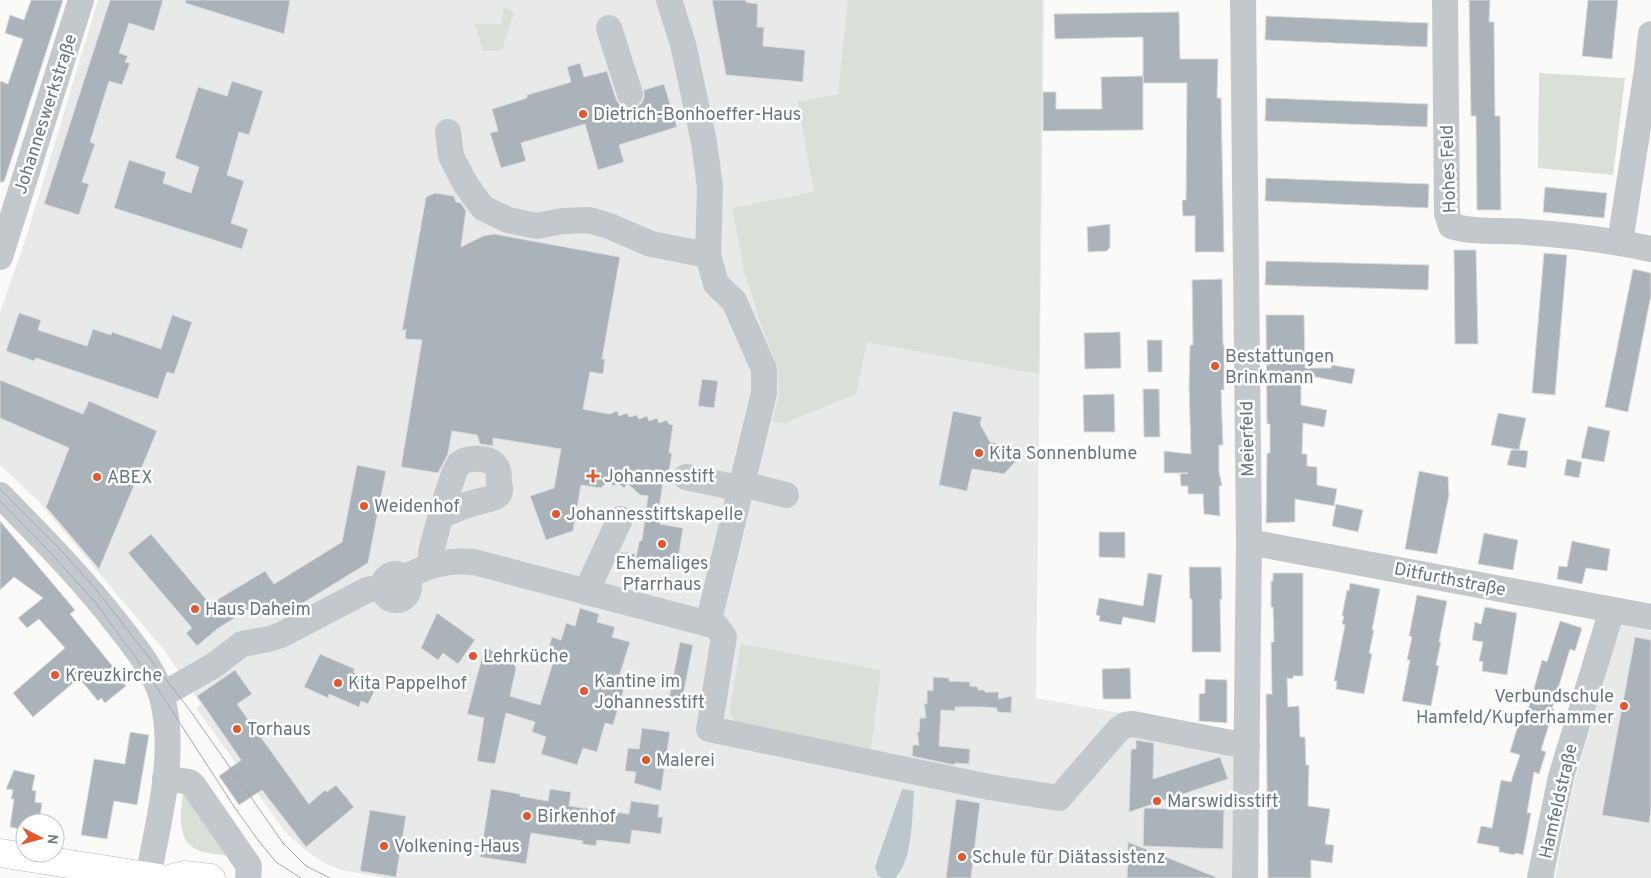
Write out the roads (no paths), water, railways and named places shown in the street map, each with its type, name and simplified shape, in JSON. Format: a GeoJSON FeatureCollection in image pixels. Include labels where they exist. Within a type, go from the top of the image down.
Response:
{"type":"FeatureCollection","features":[{"type":"Feature","properties":{"kind":"main road"},"geometry":{"type":"LineString","coordinates":[[0,853],[160,878],[184,875],[211,878]]}},
{"type":"Feature","properties":{"kind":"street","name":"Johanneswerkstraße"},"geometry":{"type":"LineString","coordinates":[[0,257],[82,0]]}},
{"type":"Feature","properties":{"kind":"street"},"geometry":{"type":"LineString","coordinates":[[669,0],[683,44],[705,151],[710,186],[708,255],[716,284],[734,301],[764,369],[764,392],[708,624]]}},
{"type":"Feature","properties":{"kind":"street","name":"Meierfeld"},"geometry":{"type":"LineString","coordinates":[[1243,0],[1249,542],[1245,878]]}},
{"type":"Feature","properties":{"kind":"street","name":"Hohes Feld"},"geometry":{"type":"LineString","coordinates":[[1445,0],[1447,214],[1452,226],[1462,229],[1524,232],[1620,242],[1651,249]]}},
{"type":"Feature","properties":{"kind":"street"},"geometry":{"type":"LineString","coordinates":[[609,28],[630,94]]}},
{"type":"Feature","properties":{"kind":"street"},"geometry":{"type":"LineString","coordinates":[[1620,242],[1651,34]]}},
{"type":"Feature","properties":{"kind":"street"},"geometry":{"type":"LineString","coordinates":[[448,132],[451,156],[466,185],[484,208],[508,220],[537,226],[562,221],[589,220],[609,226],[651,244],[708,255]]}},
{"type":"Feature","properties":{"kind":"street"},"geometry":{"type":"LineString","coordinates":[[686,477],[786,495]]}},
{"type":"Feature","properties":{"kind":"street"},"geometry":{"type":"LineString","coordinates":[[0,495],[56,551],[98,599],[143,658],[162,695],[168,741],[160,878]]}},
{"type":"Feature","properties":{"kind":"street"},"geometry":{"type":"LineString","coordinates":[[433,564],[431,552],[442,516]]}},
{"type":"Feature","properties":{"kind":"street"},"geometry":{"type":"LineString","coordinates":[[586,592],[620,519]]}},
{"type":"Feature","properties":{"kind":"street","name":"Ditfurthstraße"},"geometry":{"type":"LineString","coordinates":[[1249,542],[1651,617]]}},
{"type":"Feature","properties":{"kind":"street"},"geometry":{"type":"LineString","coordinates":[[162,695],[213,666],[242,644],[281,635],[367,590],[394,582],[433,564],[448,561],[474,562],[716,626],[724,637],[709,729],[885,767],[1058,798],[1118,730],[1125,725],[1133,724],[1247,746]]}},
{"type":"Feature","properties":{"kind":"street","name":"Hamfeldstraße"},"geometry":{"type":"LineString","coordinates":[[1540,878],[1561,777],[1612,610]]}},
{"type":"Feature","properties":{"kind":"street"},"geometry":{"type":"LineString","coordinates":[[165,778],[189,782],[193,785],[249,866],[248,878]]}},
{"type":"Feature","properties":{"kind":"tram line"},"geometry":{"type":"LineString","coordinates":[[0,489],[56,545],[95,588],[189,709],[283,843],[306,866],[330,878]]}},
{"type":"Feature","properties":{"kind":"tram line"},"geometry":{"type":"LineString","coordinates":[[0,501],[95,602],[150,677],[258,840],[276,862],[301,878]]}},
{"type":"Feature","properties":{"kind":"place","name":"Dietrich-Bonhoeffer-Haus"},"geometry":{"type":"Point","coordinates":[583,114]}},
{"type":"Feature","properties":{"kind":"place","name":"Bestattungen Brinkmann"},"geometry":{"type":"Point","coordinates":[1215,366]}},
{"type":"Feature","properties":{"kind":"place","name":"Kita Sonnenblume"},"geometry":{"type":"Point","coordinates":[979,453]}},
{"type":"Feature","properties":{"kind":"place","name":"Johannesstift"},"geometry":{"type":"Point","coordinates":[593,476]}},
{"type":"Feature","properties":{"kind":"place","name":"ABEX"},"geometry":{"type":"Point","coordinates":[97,477]}},
{"type":"Feature","properties":{"kind":"place","name":"Weidenhof"},"geometry":{"type":"Point","coordinates":[364,506]}},
{"type":"Feature","properties":{"kind":"place","name":"Johannesstiftskapelle"},"geometry":{"type":"Point","coordinates":[556,514]}},
{"type":"Feature","properties":{"kind":"place","name":"Ehemaliges Pfarrhaus"},"geometry":{"type":"Point","coordinates":[662,544]}},
{"type":"Feature","properties":{"kind":"place","name":"Haus Daheim"},"geometry":{"type":"Point","coordinates":[195,609]}},
{"type":"Feature","properties":{"kind":"place","name":"Lehrküche"},"geometry":{"type":"Point","coordinates":[473,656]}},
{"type":"Feature","properties":{"kind":"place","name":"Kreuzkirche"},"geometry":{"type":"Point","coordinates":[55,675]}},
{"type":"Feature","properties":{"kind":"place","name":"Kita Pappelhof"},"geometry":{"type":"Point","coordinates":[338,683]}},
{"type":"Feature","properties":{"kind":"place","name":"Kantine im Johannesstift"},"geometry":{"type":"Point","coordinates":[584,691]}},
{"type":"Feature","properties":{"kind":"place","name":"Verbundschule Hamfeld/Kupferhammer"},"geometry":{"type":"Point","coordinates":[1624,706]}},
{"type":"Feature","properties":{"kind":"place","name":"Torhaus"},"geometry":{"type":"Point","coordinates":[237,729]}},
{"type":"Feature","properties":{"kind":"place","name":"Malerei"},"geometry":{"type":"Point","coordinates":[646,760]}},
{"type":"Feature","properties":{"kind":"place","name":"Marswidisstift"},"geometry":{"type":"Point","coordinates":[1157,801]}},
{"type":"Feature","properties":{"kind":"place","name":"Birkenhof"},"geometry":{"type":"Point","coordinates":[527,816]}},
{"type":"Feature","properties":{"kind":"place","name":"Volkening-Haus"},"geometry":{"type":"Point","coordinates":[384,846]}},
{"type":"Feature","properties":{"kind":"place","name":"Schule für Diätassistenz"},"geometry":{"type":"Point","coordinates":[962,857]}}]}
